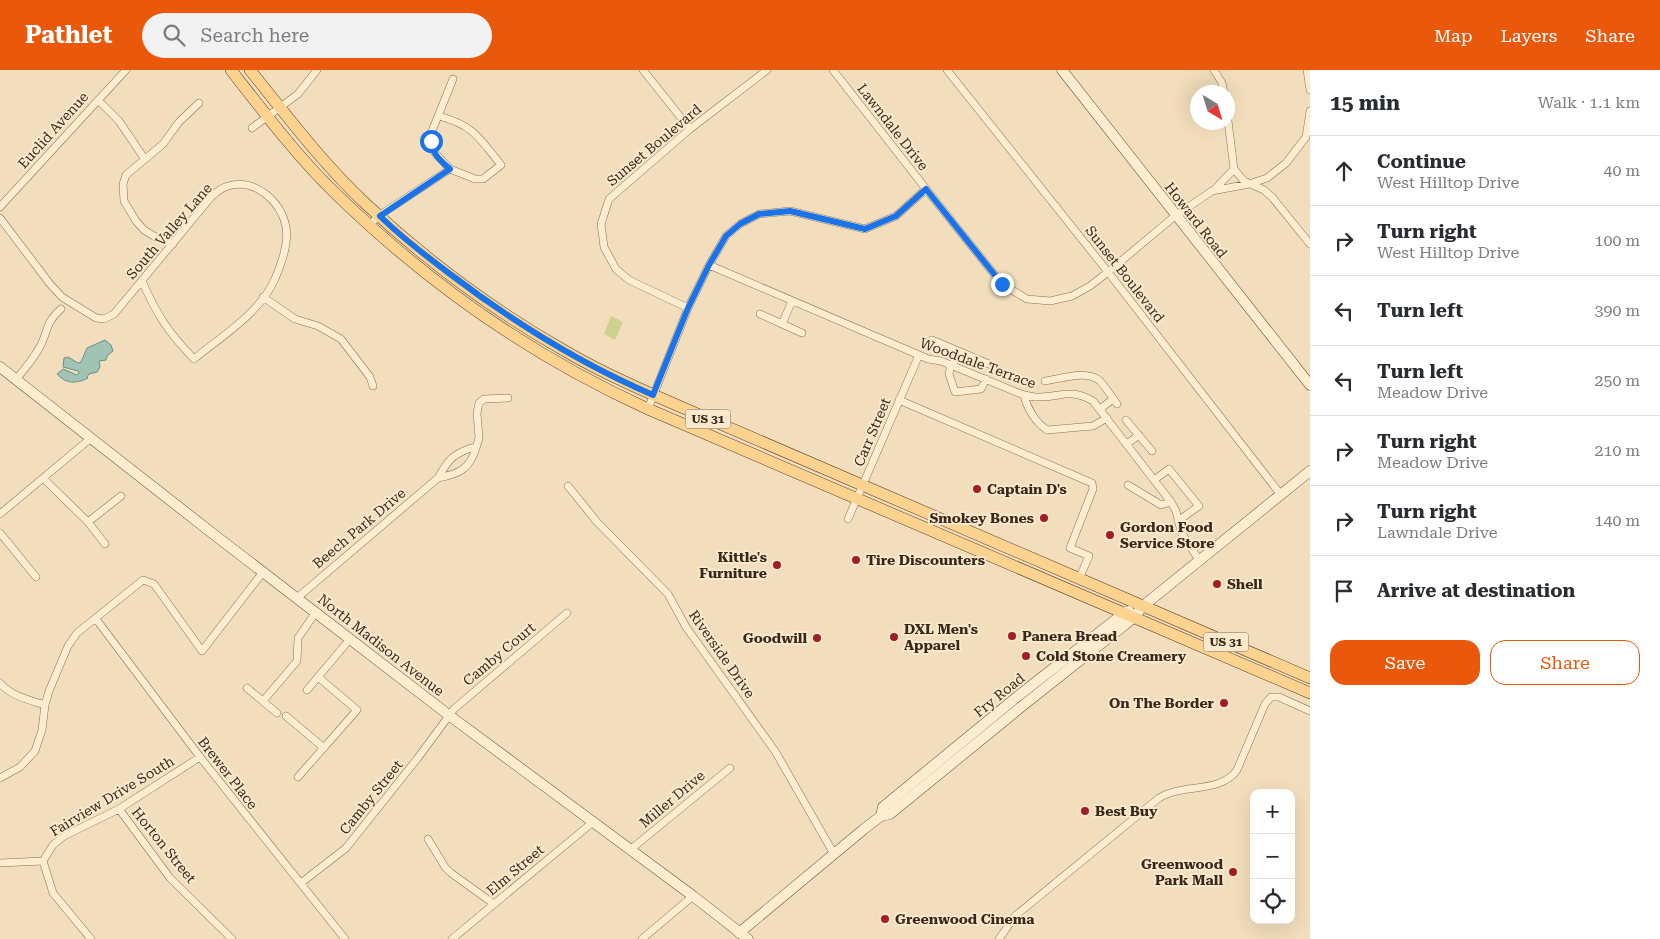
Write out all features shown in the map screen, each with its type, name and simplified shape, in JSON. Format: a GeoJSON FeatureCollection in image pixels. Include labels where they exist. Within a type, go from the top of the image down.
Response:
{"type":"FeatureCollection","features":[{"type":"Feature","properties":{"kind":"main road","name":"US 31"},"geometry":{"type":"LineString","coordinates":[[231,70],[333,191],[393,248],[450,294],[518,340],[555,362],[648,409],[1310,693]]}},
{"type":"Feature","properties":{"kind":"main road","name":"US 31"},"geometry":{"type":"LineString","coordinates":[[250,70],[328,165],[395,231],[478,296],[557,346],[653,395],[1310,678]]}},
{"type":"Feature","properties":{"kind":"street","name":"Euclid Avenue"},"geometry":{"type":"LineString","coordinates":[[0,207],[126,70]]}},
{"type":"Feature","properties":{"kind":"street"},"geometry":{"type":"LineString","coordinates":[[252,128],[279,107],[290,102],[317,70]]}},
{"type":"Feature","properties":{"kind":"street"},"geometry":{"type":"LineString","coordinates":[[643,70],[690,129]]}},
{"type":"Feature","properties":{"kind":"street","name":"Sunset Boulevard"},"geometry":{"type":"LineString","coordinates":[[688,308],[629,280],[616,269],[604,247],[601,224],[609,199],[690,129],[767,70]]}},
{"type":"Feature","properties":{"kind":"street","name":"Lawndale Drive"},"geometry":{"type":"LineString","coordinates":[[834,70],[1002,284],[1027,299],[1050,301],[1072,296],[1108,272],[1176,216],[1212,191],[1234,169]]}},
{"type":"Feature","properties":{"kind":"street","name":"Sunset Boulevard"},"geometry":{"type":"LineString","coordinates":[[947,70],[1108,272],[1281,495]]}},
{"type":"Feature","properties":{"kind":"street","name":"Howard Road"},"geometry":{"type":"LineString","coordinates":[[1062,70],[1310,385]]}},
{"type":"Feature","properties":{"kind":"street"},"geometry":{"type":"LineString","coordinates":[[1214,70],[1222,85]]}},
{"type":"Feature","properties":{"kind":"street"},"geometry":{"type":"LineString","coordinates":[[1307,70],[1310,90]]}},
{"type":"Feature","properties":{"kind":"street"},"geometry":{"type":"LineString","coordinates":[[439,116],[457,121],[471,129],[501,165],[479,180],[450,169],[438,158],[432,148],[432,132],[454,79]]}},
{"type":"Feature","properties":{"kind":"street"},"geometry":{"type":"LineString","coordinates":[[98,100],[119,121],[144,158]]}},
{"type":"Feature","properties":{"kind":"street"},"geometry":{"type":"LineString","coordinates":[[173,244],[144,230],[136,221],[124,201],[123,184],[126,175],[163,144],[179,122],[199,103]]}},
{"type":"Feature","properties":{"kind":"street","name":"Lawndale Drive"},"geometry":{"type":"LineString","coordinates":[[1212,191],[1249,184],[1267,178],[1286,163],[1308,138],[1310,111]]}},
{"type":"Feature","properties":{"kind":"street"},"geometry":{"type":"LineString","coordinates":[[1229,130],[1234,169],[1249,184],[1264,190],[1272,197],[1310,244]]}},
{"type":"Feature","properties":{"kind":"street"},"geometry":{"type":"LineString","coordinates":[[369,225],[450,169]]}},
{"type":"Feature","properties":{"kind":"street","name":"South Valley Lane"},"geometry":{"type":"LineString","coordinates":[[0,218],[62,297],[96,318],[104,318],[114,314],[212,196],[227,186],[248,185],[270,196],[283,215],[286,229],[285,248],[274,280],[263,298]]}},
{"type":"Feature","properties":{"kind":"street"},"geometry":{"type":"LineString","coordinates":[[648,409],[688,308],[709,265],[726,236],[740,224],[759,214],[790,211],[865,229],[896,216],[926,189]]}},
{"type":"Feature","properties":{"kind":"street","name":"Wooddale Terrace"},"geometry":{"type":"LineString","coordinates":[[709,265],[919,355],[952,365],[1024,394],[1035,397],[1069,393],[1081,394],[1100,409],[1171,502],[1176,511],[1181,532],[1199,560]]}},
{"type":"Feature","properties":{"kind":"street"},"geometry":{"type":"LineString","coordinates":[[142,280],[156,312],[167,329],[194,359],[248,314],[263,298],[295,319],[318,326],[341,340],[370,377],[373,386]]}},
{"type":"Feature","properties":{"kind":"street"},"geometry":{"type":"LineString","coordinates":[[782,324],[792,301]]}},
{"type":"Feature","properties":{"kind":"street"},"geometry":{"type":"LineString","coordinates":[[16,380],[39,349],[47,325],[53,316],[62,309]]}},
{"type":"Feature","properties":{"kind":"street"},"geometry":{"type":"LineString","coordinates":[[760,314],[802,333]]}},
{"type":"Feature","properties":{"kind":"street"},"geometry":{"type":"LineString","coordinates":[[932,340],[996,367]]}},
{"type":"Feature","properties":{"kind":"street"},"geometry":{"type":"LineString","coordinates":[[958,351],[949,374],[955,392],[981,389],[986,379]]}},
{"type":"Feature","properties":{"kind":"street","name":"Carr Street"},"geometry":{"type":"LineString","coordinates":[[848,519],[919,355]]}},
{"type":"Feature","properties":{"kind":"street","name":"North Madison Avenue"},"geometry":{"type":"LineString","coordinates":[[0,367],[450,716],[694,896],[748,939]]}},
{"type":"Feature","properties":{"kind":"street"},"geometry":{"type":"LineString","coordinates":[[1045,381],[1083,375],[1092,376],[1100,381],[1115,402],[1100,409]]}},
{"type":"Feature","properties":{"kind":"street"},"geometry":{"type":"LineString","coordinates":[[1024,394],[1026,405],[1041,426],[1047,430],[1093,426],[1107,418]]}},
{"type":"Feature","properties":{"kind":"street","name":"Beech Park Drive"},"geometry":{"type":"LineString","coordinates":[[438,478],[454,475],[466,468],[479,438],[477,412],[479,402],[484,399],[508,398]]}},
{"type":"Feature","properties":{"kind":"street"},"geometry":{"type":"LineString","coordinates":[[899,400],[1092,483],[1093,489],[1070,548],[1089,556],[1079,578]]}},
{"type":"Feature","properties":{"kind":"street"},"geometry":{"type":"LineString","coordinates":[[1126,420],[1152,452]]}},
{"type":"Feature","properties":{"kind":"street"},"geometry":{"type":"LineString","coordinates":[[1127,444],[1139,435]]}},
{"type":"Feature","properties":{"kind":"street"},"geometry":{"type":"LineString","coordinates":[[0,514],[91,438]]}},
{"type":"Feature","properties":{"kind":"street","name":"Beech Park Drive"},"geometry":{"type":"LineString","coordinates":[[297,598],[301,592],[438,478],[450,459],[460,452],[476,448]]}},
{"type":"Feature","properties":{"kind":"street"},"geometry":{"type":"LineString","coordinates":[[1154,480],[1169,469],[1199,506],[1178,522]]}},
{"type":"Feature","properties":{"kind":"street","name":"Fry Road"},"geometry":{"type":"LineString","coordinates":[[739,933],[881,816],[883,807],[1018,696],[1143,606],[1310,471]]}},
{"type":"Feature","properties":{"kind":"street"},"geometry":{"type":"LineString","coordinates":[[43,478],[88,522],[105,544]]}},
{"type":"Feature","properties":{"kind":"street"},"geometry":{"type":"LineString","coordinates":[[1128,485],[1161,505],[1171,502]]}},
{"type":"Feature","properties":{"kind":"street","name":"Riverside Drive"},"geometry":{"type":"LineString","coordinates":[[568,486],[597,522],[668,594],[686,627],[775,751],[834,854]]}},
{"type":"Feature","properties":{"kind":"street"},"geometry":{"type":"LineString","coordinates":[[88,522],[121,496]]}},
{"type":"Feature","properties":{"kind":"street"},"geometry":{"type":"LineString","coordinates":[[0,533],[36,577]]}},
{"type":"Feature","properties":{"kind":"street"},"geometry":{"type":"LineString","coordinates":[[0,778],[20,767],[35,751],[42,730],[45,705],[54,677],[68,646],[77,634],[143,580],[154,584],[202,651],[263,572]]}},
{"type":"Feature","properties":{"kind":"street"},"geometry":{"type":"LineString","coordinates":[[263,701],[296,661],[298,638],[316,612]]}},
{"type":"Feature","properties":{"kind":"street","name":"Camby Court"},"geometry":{"type":"LineString","coordinates":[[450,716],[454,709],[567,613]]}},
{"type":"Feature","properties":{"kind":"street","name":"Brewer Place"},"geometry":{"type":"LineString","coordinates":[[96,619],[200,757],[345,939]]}},
{"type":"Feature","properties":{"kind":"street"},"geometry":{"type":"LineString","coordinates":[[307,690],[350,639]]}},
{"type":"Feature","properties":{"kind":"street"},"geometry":{"type":"LineString","coordinates":[[298,777],[357,710],[318,677]]}},
{"type":"Feature","properties":{"kind":"street"},"geometry":{"type":"LineString","coordinates":[[0,683],[5,689],[20,697],[45,705]]}},
{"type":"Feature","properties":{"kind":"street"},"geometry":{"type":"LineString","coordinates":[[247,688],[278,712]]}},
{"type":"Feature","properties":{"kind":"street"},"geometry":{"type":"LineString","coordinates":[[999,939],[1015,916],[1164,795],[1188,788],[1224,782],[1234,774],[1266,702],[1271,698],[1279,697],[1310,711]]}},
{"type":"Feature","properties":{"kind":"street"},"geometry":{"type":"LineString","coordinates":[[286,716],[324,748]]}},
{"type":"Feature","properties":{"kind":"street","name":"Camby Street"},"geometry":{"type":"LineString","coordinates":[[301,883],[346,848],[450,716]]}},
{"type":"Feature","properties":{"kind":"street","name":"Fairview Drive South"},"geometry":{"type":"LineString","coordinates":[[42,861],[53,845],[64,836],[119,809],[200,757]]}},
{"type":"Feature","properties":{"kind":"street","name":"Miller Drive"},"geometry":{"type":"LineString","coordinates":[[630,850],[730,768]]}},
{"type":"Feature","properties":{"kind":"street","name":"Horton Street"},"geometry":{"type":"LineString","coordinates":[[119,809],[170,878],[232,939]]}},
{"type":"Feature","properties":{"kind":"street","name":"Elm Street"},"geometry":{"type":"LineString","coordinates":[[452,939],[593,822]]}},
{"type":"Feature","properties":{"kind":"street"},"geometry":{"type":"LineString","coordinates":[[428,839],[451,873],[494,904]]}},
{"type":"Feature","properties":{"kind":"street"},"geometry":{"type":"LineString","coordinates":[[0,863],[42,861],[53,893],[91,939]]}},
{"type":"Feature","properties":{"kind":"street"},"geometry":{"type":"LineString","coordinates":[[642,939],[694,896]]}},
{"type":"Feature","properties":{"kind":"green space"},"geometry":{"type":"Polygon","coordinates":[[[611,316],[623,322],[615,340],[604,334],[611,316]]]}},
{"type":"Feature","properties":{"kind":"shaded area"},"geometry":{"type":"Polygon","coordinates":[[[105,340],[111,345],[113,351],[107,356],[106,360],[99,361],[100,367],[97,372],[89,374],[88,378],[75,382],[64,380],[57,374],[63,369],[77,375],[78,371],[63,367],[64,358],[68,357],[78,363],[81,362],[87,348],[105,340]]]}},
{"type":"Feature","properties":{"kind":"place","name":"Captain D's"},"geometry":{"type":"Point","coordinates":[977,489]}},
{"type":"Feature","properties":{"kind":"place","name":"Smokey Bones"},"geometry":{"type":"Point","coordinates":[1044,518]}},
{"type":"Feature","properties":{"kind":"place","name":"Gordon Food Service Store"},"geometry":{"type":"Point","coordinates":[1110,535]}},
{"type":"Feature","properties":{"kind":"place","name":"Tire Discounters"},"geometry":{"type":"Point","coordinates":[856,560]}},
{"type":"Feature","properties":{"kind":"place","name":"Kittle's Furniture"},"geometry":{"type":"Point","coordinates":[777,565]}},
{"type":"Feature","properties":{"kind":"place","name":"Shell"},"geometry":{"type":"Point","coordinates":[1217,584]}},
{"type":"Feature","properties":{"kind":"place","name":"Panera Bread"},"geometry":{"type":"Point","coordinates":[1012,636]}},
{"type":"Feature","properties":{"kind":"place","name":"DXL Men's Apparel"},"geometry":{"type":"Point","coordinates":[894,637]}},
{"type":"Feature","properties":{"kind":"place","name":"Goodwill"},"geometry":{"type":"Point","coordinates":[817,638]}},
{"type":"Feature","properties":{"kind":"place","name":"Cold Stone Creamery"},"geometry":{"type":"Point","coordinates":[1026,656]}},
{"type":"Feature","properties":{"kind":"place","name":"On The Border"},"geometry":{"type":"Point","coordinates":[1224,703]}},
{"type":"Feature","properties":{"kind":"place","name":"Best Buy"},"geometry":{"type":"Point","coordinates":[1085,811]}},
{"type":"Feature","properties":{"kind":"place","name":"Greenwood Park Mall"},"geometry":{"type":"Point","coordinates":[1233,872]}},
{"type":"Feature","properties":{"kind":"place","name":"Greenwood Cinema"},"geometry":{"type":"Point","coordinates":[885,919]}},
{"type":"Feature","properties":{"kind":"route"},"geometry":{"type":"LineString","coordinates":[[431,141],[432,148],[438,158],[450,169],[380,216],[395,231],[478,296],[565,352],[653,395],[688,308],[709,265],[726,236],[740,224],[759,214],[790,211],[865,229],[896,216],[926,189],[1002,284]]}}]}
